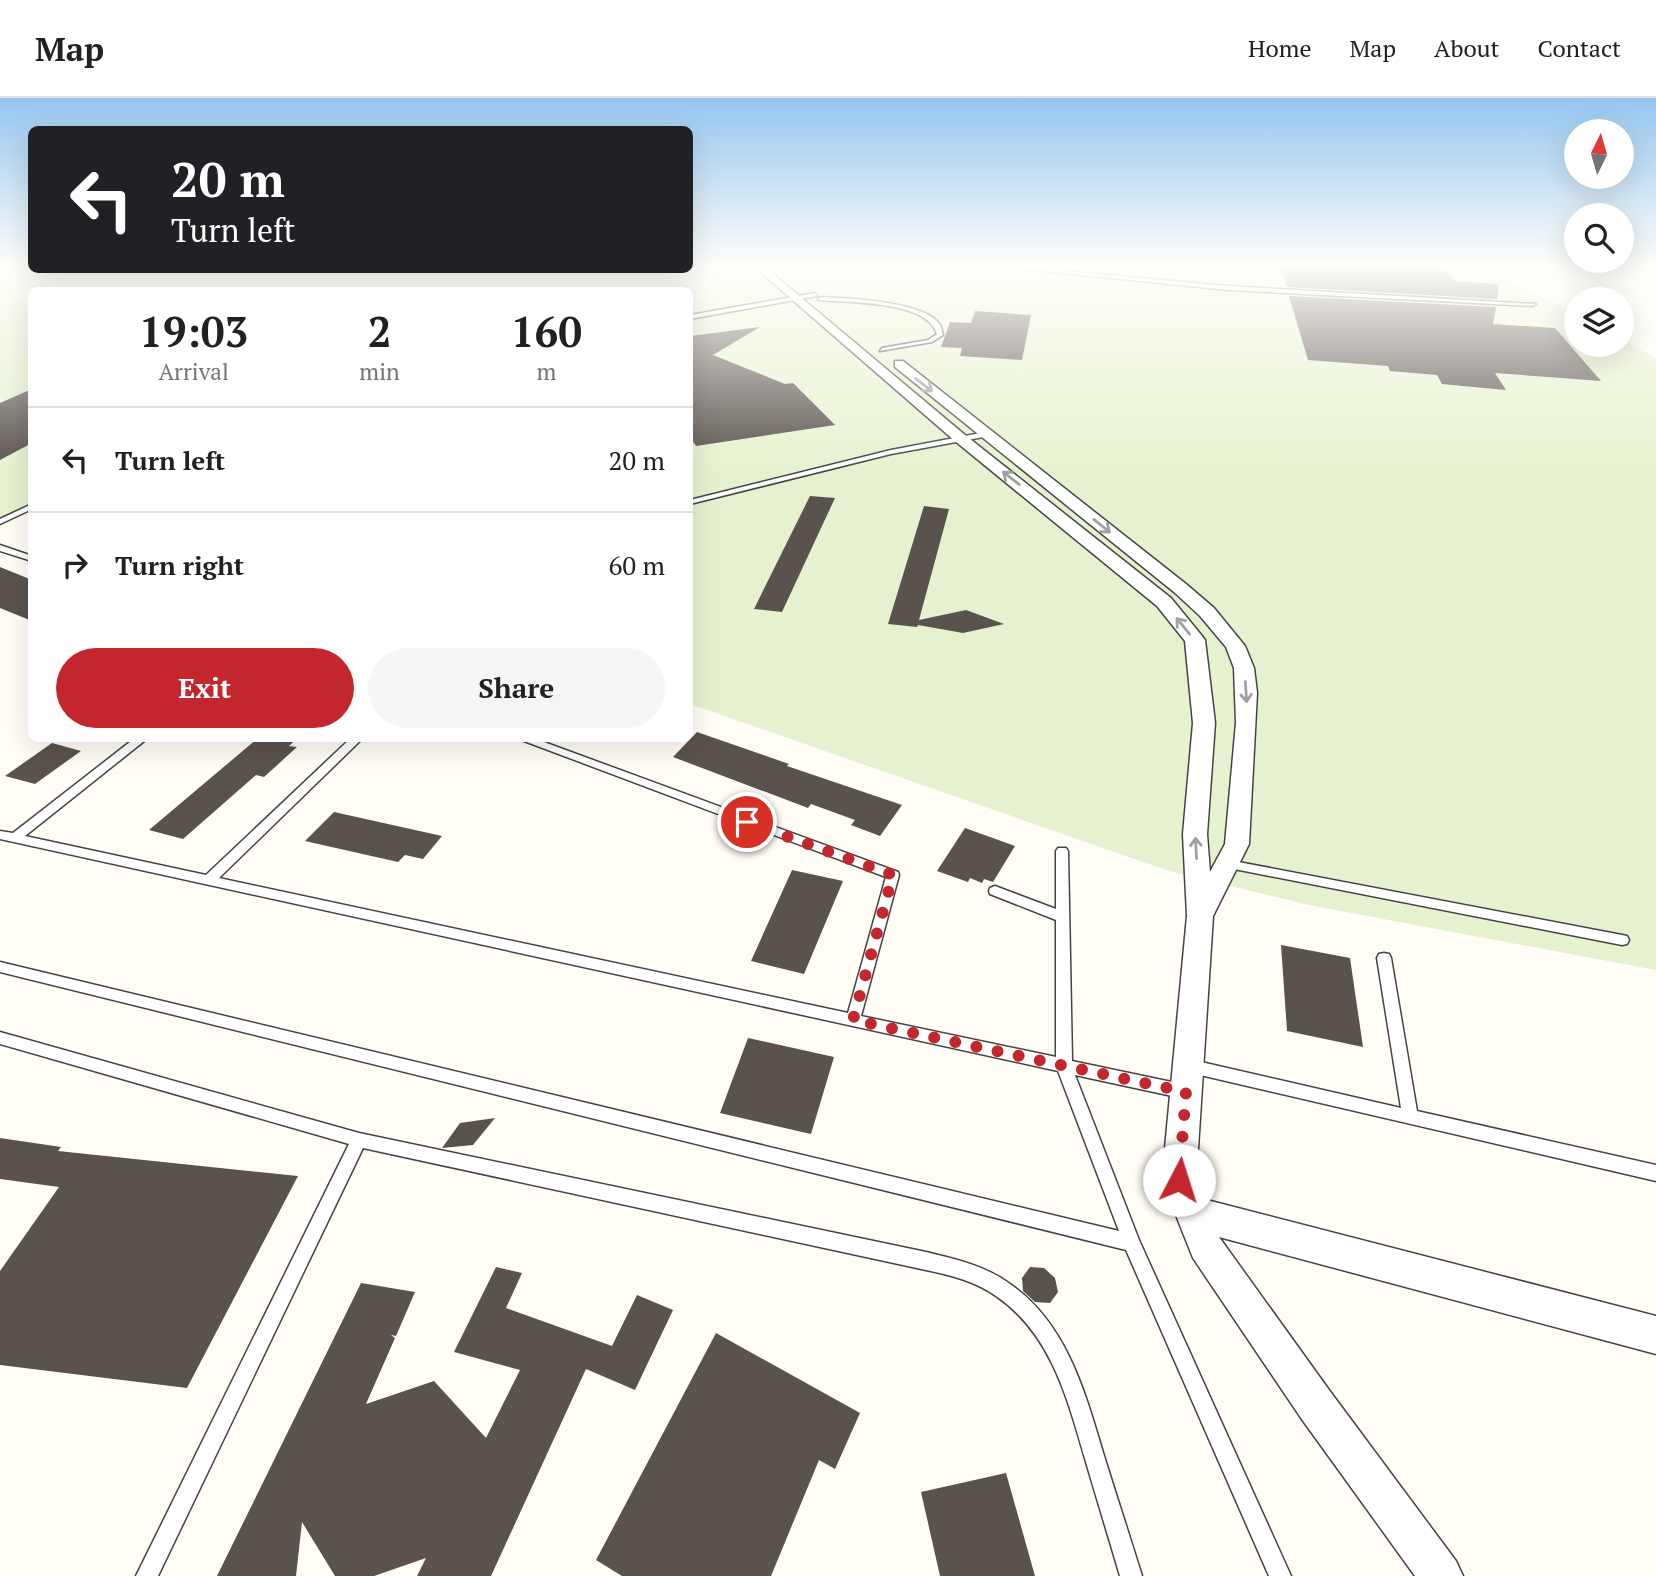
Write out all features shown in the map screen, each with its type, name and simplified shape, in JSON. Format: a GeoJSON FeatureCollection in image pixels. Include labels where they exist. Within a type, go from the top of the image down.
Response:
{"type":"FeatureCollection","features":[{"type":"Feature","properties":{"kind":"street"},"geometry":{"type":"LineString","coordinates":[[848,333],[960,438],[1164,603],[1195,640],[1204,723],[1195,834],[1200,916],[1179,1180],[1205,1246],[1315,1404],[1441,1576]]}},
{"type":"Feature","properties":{"kind":"street"},"geometry":{"type":"LineString","coordinates":[[859,333],[1180,588],[1207,612],[1235,646],[1244,668],[1247,723],[1237,844],[1200,916]]}},
{"type":"Feature","properties":{"kind":"street"},"geometry":{"type":"LineString","coordinates":[[1193,1213],[1656,1335]]}},
{"type":"Feature","properties":{"kind":"lane"},"geometry":{"type":"LineString","coordinates":[[882,350],[930,341],[940,333]]}},
{"type":"Feature","properties":{"kind":"lane"},"geometry":{"type":"LineString","coordinates":[[693,501],[986,434]]}},
{"type":"Feature","properties":{"kind":"lane"},"geometry":{"type":"LineString","coordinates":[[0,522],[28,508]]}},
{"type":"Feature","properties":{"kind":"lane"},"geometry":{"type":"LineString","coordinates":[[0,548],[28,558]]}},
{"type":"Feature","properties":{"kind":"lane"},"geometry":{"type":"LineString","coordinates":[[7,837],[138,742]]}},
{"type":"Feature","properties":{"kind":"lane"},"geometry":{"type":"LineString","coordinates":[[208,881],[354,742]]}},
{"type":"Feature","properties":{"kind":"lane"},"geometry":{"type":"LineString","coordinates":[[533,742],[893,875],[853,1020]]}},
{"type":"Feature","properties":{"kind":"lane"},"geometry":{"type":"LineString","coordinates":[[7,837],[1065,1066],[1187,1079],[1410,1117],[1656,1173]]}},
{"type":"Feature","properties":{"kind":"lane"},"geometry":{"type":"LineString","coordinates":[[1062,851],[1065,1066],[1132,1243],[1280,1576]]}},
{"type":"Feature","properties":{"kind":"lane"},"geometry":{"type":"LineString","coordinates":[[1228,864],[1622,940]]}},
{"type":"Feature","properties":{"kind":"lane"},"geometry":{"type":"LineString","coordinates":[[995,891],[1063,917]]}},
{"type":"Feature","properties":{"kind":"lane"},"geometry":{"type":"LineString","coordinates":[[1384,958],[1410,1117]]}},
{"type":"Feature","properties":{"kind":"lane"},"geometry":{"type":"LineString","coordinates":[[0,967],[1132,1243]]}},
{"type":"Feature","properties":{"kind":"lane"},"geometry":{"type":"LineString","coordinates":[[0,1038],[359,1140],[899,1255],[963,1270],[1002,1288],[1026,1307],[1050,1339],[1073,1384],[1131,1576]]}},
{"type":"Feature","properties":{"kind":"lane"},"geometry":{"type":"LineString","coordinates":[[147,1576],[359,1140]]}},
{"type":"Feature","properties":{"kind":"green space"},"geometry":{"type":"Polygon","coordinates":[[[0,333],[28,333],[28,512],[0,526],[0,333]]]}},
{"type":"Feature","properties":{"kind":"green space"},"geometry":{"type":"Polygon","coordinates":[[[693,333],[1564,333],[1564,357],[1634,357],[1634,346],[1656,358],[1656,970],[1309,905],[1169,871],[693,705],[693,333]]]}},
{"type":"Feature","properties":{"kind":"building"},"geometry":{"type":"Polygon","coordinates":[[[750,333],[713,355],[785,384],[793,383],[835,425],[696,446],[693,442],[693,336],[750,333]]]}},
{"type":"Feature","properties":{"kind":"building"},"geometry":{"type":"Polygon","coordinates":[[[946,333],[1027,333],[1022,360],[960,356],[962,348],[941,347],[946,333]]]}},
{"type":"Feature","properties":{"kind":"building"},"geometry":{"type":"Polygon","coordinates":[[[1300,333],[1559,333],[1564,338],[1564,357],[1580,357],[1601,381],[1495,373],[1506,390],[1442,384],[1437,375],[1390,371],[1388,366],[1308,360],[1300,333]]]}},
{"type":"Feature","properties":{"kind":"building"},"geometry":{"type":"Polygon","coordinates":[[[28,391],[28,445],[0,460],[0,403],[28,391]]]}},
{"type":"Feature","properties":{"kind":"building"},"geometry":{"type":"Polygon","coordinates":[[[810,496],[835,498],[782,612],[754,609],[810,496]]]}},
{"type":"Feature","properties":{"kind":"building"},"geometry":{"type":"Polygon","coordinates":[[[924,506],[949,509],[919,620],[966,610],[1004,624],[963,633],[918,625],[888,624],[924,506]]]}},
{"type":"Feature","properties":{"kind":"building"},"geometry":{"type":"Polygon","coordinates":[[[0,567],[28,578],[28,619],[0,608],[0,567]]]}},
{"type":"Feature","properties":{"kind":"building"},"geometry":{"type":"Polygon","coordinates":[[[697,732],[902,805],[880,836],[851,825],[855,820],[811,804],[808,808],[673,757],[687,742],[693,742],[693,736],[697,732]]]}},
{"type":"Feature","properties":{"kind":"building"},"geometry":{"type":"Polygon","coordinates":[[[253,742],[294,742],[289,746],[297,747],[264,777],[256,775],[183,839],[149,830],[253,742]]]}},
{"type":"Feature","properties":{"kind":"building"},"geometry":{"type":"Polygon","coordinates":[[[52,743],[81,751],[35,784],[5,776],[52,743]]]}},
{"type":"Feature","properties":{"kind":"building"},"geometry":{"type":"Polygon","coordinates":[[[334,812],[442,836],[423,859],[405,855],[398,862],[305,841],[334,812]]]}},
{"type":"Feature","properties":{"kind":"building"},"geometry":{"type":"Polygon","coordinates":[[[965,828],[1015,846],[993,882],[984,879],[982,883],[970,878],[968,882],[937,871],[965,828]]]}},
{"type":"Feature","properties":{"kind":"building"},"geometry":{"type":"Polygon","coordinates":[[[792,870],[843,881],[804,974],[751,961],[792,870]]]}},
{"type":"Feature","properties":{"kind":"building"},"geometry":{"type":"Polygon","coordinates":[[[1281,945],[1350,958],[1363,1047],[1287,1031],[1281,945]]]}},
{"type":"Feature","properties":{"kind":"building"},"geometry":{"type":"Polygon","coordinates":[[[748,1038],[834,1057],[811,1134],[720,1113],[748,1038]]]}},
{"type":"Feature","properties":{"kind":"building"},"geometry":{"type":"Polygon","coordinates":[[[495,1118],[473,1145],[442,1148],[460,1123],[495,1118]]]}},
{"type":"Feature","properties":{"kind":"building"},"geometry":{"type":"Polygon","coordinates":[[[0,1138],[61,1147],[58,1151],[298,1176],[187,1388],[0,1365],[0,1271],[59,1187],[0,1179],[0,1138]]]}},
{"type":"Feature","properties":{"kind":"building"},"geometry":{"type":"Polygon","coordinates":[[[496,1267],[522,1273],[506,1308],[612,1346],[637,1295],[673,1310],[635,1390],[586,1369],[491,1576],[417,1576],[426,1558],[374,1576],[335,1576],[302,1522],[296,1576],[217,1576],[361,1283],[415,1292],[396,1336],[391,1335],[395,1338],[366,1404],[434,1381],[486,1438],[520,1370],[454,1352],[496,1267]]]}},
{"type":"Feature","properties":{"kind":"building"},"geometry":{"type":"Polygon","coordinates":[[[1030,1267],[1044,1268],[1055,1278],[1058,1292],[1050,1303],[1035,1302],[1023,1291],[1022,1278],[1030,1267]]]}},
{"type":"Feature","properties":{"kind":"building"},"geometry":{"type":"Polygon","coordinates":[[[716,1333],[860,1413],[835,1469],[819,1460],[771,1576],[622,1576],[596,1560],[716,1333]]]}},
{"type":"Feature","properties":{"kind":"building"},"geometry":{"type":"Polygon","coordinates":[[[1006,1473],[1035,1576],[940,1576],[921,1492],[1006,1473]]]}},
{"type":"Feature","properties":{"kind":"route"},"geometry":{"type":"LineString","coordinates":[[747,822],[893,875],[853,1020],[1186,1092],[1179,1180]]}}]}
